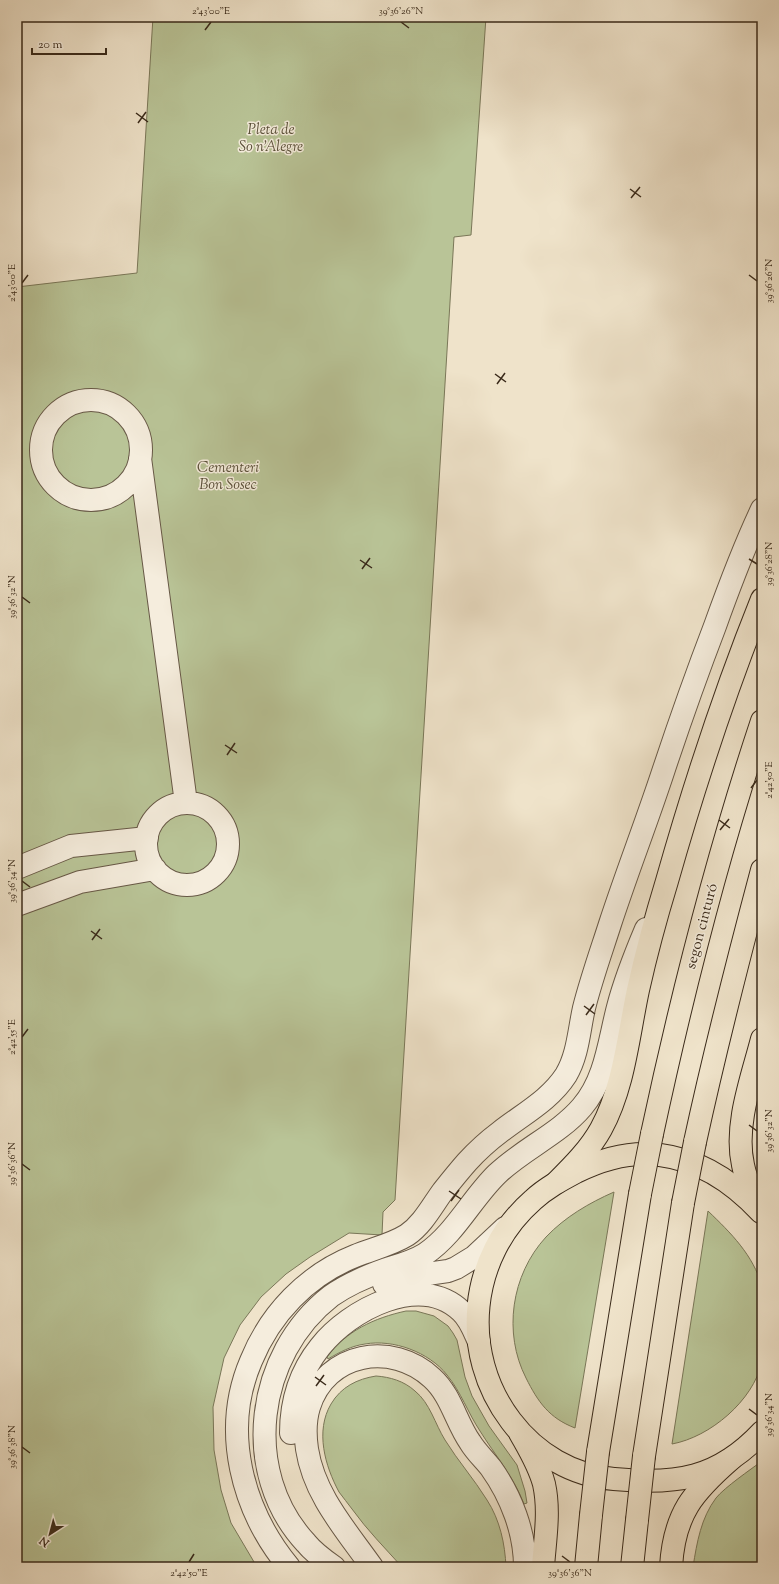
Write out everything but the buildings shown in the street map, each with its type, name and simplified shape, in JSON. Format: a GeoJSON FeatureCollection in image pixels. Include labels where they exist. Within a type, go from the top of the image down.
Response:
{"type":"FeatureCollection","features":[{"type":"Feature","properties":{"kind":"main road"},"geometry":{"type":"LineString","coordinates":[[557,1182],[585,1152],[601,1129],[619,1086],[638,988],[666,882],[702,766],[740,654],[762,599]]}},
{"type":"Feature","properties":{"kind":"main road","name":"segon cinturó"},"geometry":{"type":"LineString","coordinates":[[586,1567],[598,1452],[640,1194],[652,1134],[670,1049],[697,940],[720,854],[762,721]]}},
{"type":"Feature","properties":{"kind":"main road"},"geometry":{"type":"LineString","coordinates":[[632,1567],[644,1456],[683,1203],[714,1057],[737,962],[762,870]]}},
{"type":"Feature","properties":{"kind":"main road"},"geometry":{"type":"LineString","coordinates":[[762,1039],[743,1114],[740,1134],[740,1150],[749,1184],[762,1210]]}},
{"type":"Feature","properties":{"kind":"main road"},"geometry":{"type":"LineString","coordinates":[[543,1567],[547,1524],[546,1495],[538,1468],[520,1433],[503,1410],[489,1385],[480,1357],[477,1328],[479,1299],[485,1270],[497,1244],[513,1220],[533,1199],[557,1182],[599,1162],[620,1156],[660,1155],[698,1166],[717,1175],[748,1198],[762,1213]]}},
{"type":"Feature","properties":{"kind":"main road"},"geometry":{"type":"LineString","coordinates":[[671,1567],[673,1541],[676,1529],[686,1507],[709,1478],[746,1448],[762,1432]]}},
{"type":"Feature","properties":{"kind":"main road"},"geometry":{"type":"LineString","coordinates":[[520,1433],[542,1453],[566,1466],[610,1479],[666,1481],[689,1478],[708,1471],[731,1459]]}},
{"type":"Feature","properties":{"kind":"street"},"geometry":{"type":"LineString","coordinates":[[140,458],[135,474],[125,487],[110,496],[94,500],[78,498],[62,491],[50,479],[43,464],[41,447],[45,431],[53,417],[65,407],[80,401],[97,401],[112,405],[125,414],[135,427],[140,442],[140,458],[186,803]]}},
{"type":"Feature","properties":{"kind":"street"},"geometry":{"type":"LineString","coordinates":[[289,1567],[268,1538],[256,1517],[240,1465],[236,1430],[237,1417],[241,1390],[250,1362],[273,1321],[298,1292],[319,1275],[341,1262],[396,1241],[408,1234],[422,1221],[475,1154],[500,1132],[539,1104],[556,1088],[567,1073],[577,1048],[589,989],[622,888],[684,710],[730,585],[762,509]]}},
{"type":"Feature","properties":{"kind":"street"},"geometry":{"type":"LineString","coordinates":[[186,803],[200,804],[212,811],[222,822],[228,841],[225,861],[217,873],[205,881],[192,885],[178,884],[165,879],[155,869],[149,860],[146,849],[146,838],[156,817],[164,809],[175,804],[186,803]]}},
{"type":"Feature","properties":{"kind":"street"},"geometry":{"type":"LineString","coordinates":[[17,868],[71,846],[146,838]]}},
{"type":"Feature","properties":{"kind":"street"},"geometry":{"type":"LineString","coordinates":[[17,905],[80,882],[155,869]]}},
{"type":"Feature","properties":{"kind":"street"},"geometry":{"type":"LineString","coordinates":[[334,1567],[314,1551],[297,1533],[281,1507],[269,1474],[264,1436],[265,1411],[271,1385],[281,1357],[298,1330],[327,1300],[356,1280],[413,1260],[430,1250],[445,1236],[496,1174],[517,1156],[569,1121],[584,1106],[594,1090],[603,1070],[618,1008],[630,967],[666,882]]}},
{"type":"Feature","properties":{"kind":"street"},"geometry":{"type":"LineString","coordinates":[[343,1567],[318,1539],[301,1515],[288,1491],[280,1465],[277,1444],[278,1412],[285,1382],[294,1360],[306,1340],[328,1316],[352,1298],[395,1280],[448,1271],[456,1268],[474,1257],[513,1220]]}},
{"type":"Feature","properties":{"kind":"street"},"geometry":{"type":"LineString","coordinates":[[371,1567],[335,1539],[328,1531],[310,1503],[299,1479],[293,1458],[291,1422],[294,1400],[306,1369],[327,1338],[349,1319],[377,1304],[403,1296],[428,1294],[446,1300],[461,1310],[473,1328],[479,1342]]}},
{"type":"Feature","properties":{"kind":"street"},"geometry":{"type":"LineString","coordinates":[[371,1567],[335,1516],[321,1493],[309,1458],[306,1428],[308,1408],[325,1379],[344,1364],[364,1357],[376,1356],[388,1356],[421,1368],[446,1394],[469,1442],[490,1468],[506,1492],[516,1516],[522,1539],[525,1567]]}},
{"type":"Feature","properties":{"kind":"green space","name":"Cementeri Bon Sosec"},"geometry":{"type":"Polygon","coordinates":[[[153,17],[486,17],[471,235],[454,237],[395,1200],[383,1212],[382,1235],[349,1233],[286,1274],[261,1297],[240,1325],[224,1358],[213,1407],[214,1450],[221,1490],[231,1523],[257,1567],[17,1567],[17,287],[137,273],[153,17]]]}},
{"type":"Feature","properties":{"kind":"green space"},"geometry":{"type":"Polygon","coordinates":[[[614,1192],[575,1428],[558,1419],[545,1408],[535,1395],[526,1378],[519,1361],[514,1342],[514,1305],[518,1286],[525,1269],[534,1252],[546,1237],[561,1223],[578,1211],[614,1192]]]}},
{"type":"Feature","properties":{"kind":"green space"},"geometry":{"type":"Polygon","coordinates":[[[708,1211],[747,1254],[762,1286],[762,1362],[757,1376],[749,1390],[740,1403],[728,1415],[701,1434],[672,1444],[708,1211]]]}},
{"type":"Feature","properties":{"kind":"green space"},"geometry":{"type":"Polygon","coordinates":[[[406,1311],[416,1311],[434,1316],[448,1326],[453,1333],[457,1340],[465,1377],[472,1396],[489,1426],[517,1465],[527,1503],[524,1504],[509,1475],[476,1424],[452,1382],[447,1375],[431,1360],[410,1349],[376,1343],[355,1346],[328,1359],[327,1357],[335,1348],[352,1333],[383,1317],[406,1311]]]}},
{"type":"Feature","properties":{"kind":"green space"},"geometry":{"type":"Polygon","coordinates":[[[376,1376],[386,1377],[402,1382],[415,1391],[425,1401],[441,1434],[492,1508],[501,1532],[506,1567],[402,1567],[376,1539],[339,1492],[326,1460],[324,1448],[323,1437],[326,1414],[335,1398],[345,1388],[362,1379],[376,1376]]]}},
{"type":"Feature","properties":{"kind":"green space"},"geometry":{"type":"Polygon","coordinates":[[[762,1461],[762,1567],[693,1567],[703,1522],[716,1498],[725,1489],[762,1461]]]}},
{"type":"Feature","properties":{"kind":"park label","name":"Pleta de So n'Alegre"},"geometry":{"type":"Point","coordinates":[271,138]}}]}
